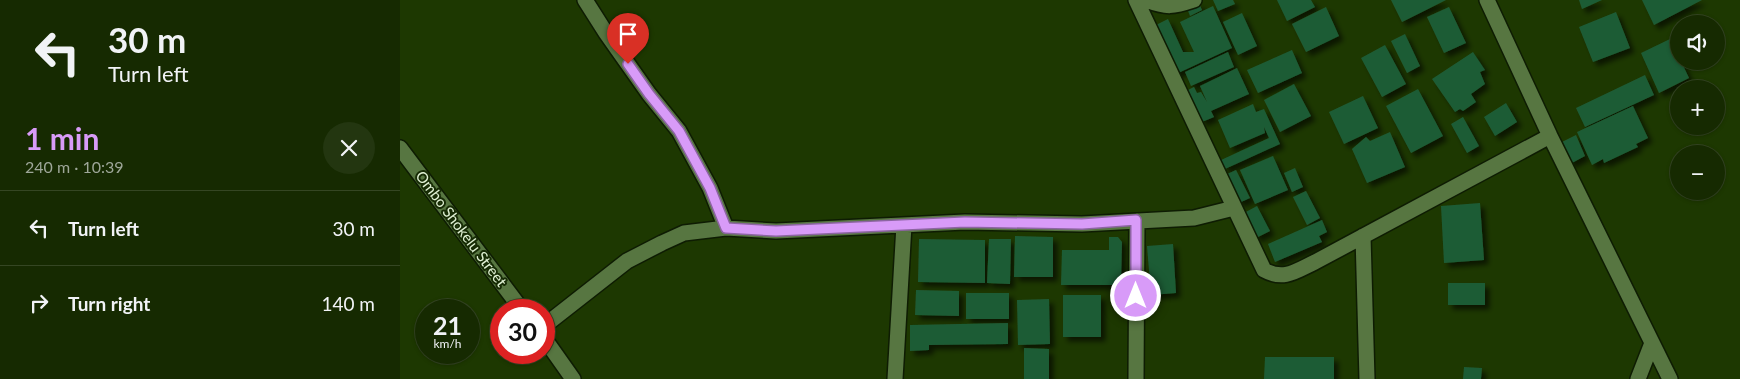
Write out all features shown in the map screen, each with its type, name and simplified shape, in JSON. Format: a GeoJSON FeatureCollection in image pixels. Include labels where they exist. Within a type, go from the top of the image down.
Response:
{"type":"FeatureCollection","features":[{"type":"Feature","properties":{"kind":"street"},"geometry":{"type":"LineString","coordinates":[[585,0],[649,94],[679,131],[710,188],[726,228]]}},
{"type":"Feature","properties":{"kind":"street"},"geometry":{"type":"LineString","coordinates":[[1136,0],[1264,270],[1274,276],[1290,274],[1550,136]]}},
{"type":"Feature","properties":{"kind":"street"},"geometry":{"type":"LineString","coordinates":[[1146,0],[1164,6],[1180,5],[1194,0]]}},
{"type":"Feature","properties":{"kind":"street"},"geometry":{"type":"LineString","coordinates":[[1487,0],[1550,136],[1670,379]]}},
{"type":"Feature","properties":{"kind":"street","name":"Ombo Shokelu Street"},"geometry":{"type":"LineString","coordinates":[[400,148],[514,299]]}},
{"type":"Feature","properties":{"kind":"street"},"geometry":{"type":"LineString","coordinates":[[555,317],[627,261],[662,242],[684,233],[726,228],[776,231],[965,222],[1082,224],[1194,218],[1234,208]]}},
{"type":"Feature","properties":{"kind":"street"},"geometry":{"type":"LineString","coordinates":[[1136,220],[1136,379]]}},
{"type":"Feature","properties":{"kind":"street"},"geometry":{"type":"LineString","coordinates":[[895,379],[904,225]]}},
{"type":"Feature","properties":{"kind":"street"},"geometry":{"type":"LineString","coordinates":[[1363,236],[1367,379]]}},
{"type":"Feature","properties":{"kind":"street"},"geometry":{"type":"LineString","coordinates":[[1638,379],[1652,343]]}},
{"type":"Feature","properties":{"kind":"street"},"geometry":{"type":"LineString","coordinates":[[555,353],[574,379]]}},
{"type":"Feature","properties":{"kind":"building"},"geometry":{"type":"Polygon","coordinates":[[[1213,0],[1233,0],[1235,4],[1218,11],[1213,0]]]}},
{"type":"Feature","properties":{"kind":"building"},"geometry":{"type":"Polygon","coordinates":[[[1277,0],[1311,0],[1315,7],[1287,21],[1277,0]]]}},
{"type":"Feature","properties":{"kind":"building"},"geometry":{"type":"Polygon","coordinates":[[[1391,0],[1446,0],[1402,22],[1391,0]]]}},
{"type":"Feature","properties":{"kind":"building"},"geometry":{"type":"Polygon","coordinates":[[[1579,0],[1602,0],[1582,9],[1579,0]]]}},
{"type":"Feature","properties":{"kind":"building"},"geometry":{"type":"Polygon","coordinates":[[[1642,0],[1702,0],[1670,15],[1654,25],[1642,0]]]}},
{"type":"Feature","properties":{"kind":"building"},"geometry":{"type":"Polygon","coordinates":[[[1199,3],[1202,10],[1190,16],[1187,8],[1199,3]]]}},
{"type":"Feature","properties":{"kind":"building"},"geometry":{"type":"Polygon","coordinates":[[[1213,6],[1232,48],[1174,75],[1152,27],[1168,19],[1183,52],[1194,52],[1180,22],[1213,6]]]}},
{"type":"Feature","properties":{"kind":"building"},"geometry":{"type":"Polygon","coordinates":[[[1326,7],[1339,36],[1306,52],[1292,24],[1326,7]]]}},
{"type":"Feature","properties":{"kind":"building"},"geometry":{"type":"Polygon","coordinates":[[[1449,7],[1466,43],[1444,53],[1427,17],[1449,7]]]}},
{"type":"Feature","properties":{"kind":"building"},"geometry":{"type":"Polygon","coordinates":[[[1616,12],[1630,48],[1593,62],[1579,27],[1616,12]]]}},
{"type":"Feature","properties":{"kind":"building"},"geometry":{"type":"Polygon","coordinates":[[[1242,13],[1257,46],[1238,55],[1223,22],[1242,13]]]}},
{"type":"Feature","properties":{"kind":"building"},"geometry":{"type":"Polygon","coordinates":[[[1405,34],[1420,66],[1407,73],[1391,41],[1405,34]]]}},
{"type":"Feature","properties":{"kind":"building"},"geometry":{"type":"Polygon","coordinates":[[[1670,39],[1670,70],[1685,70],[1689,78],[1685,80],[1670,80],[1670,88],[1659,93],[1641,53],[1670,39]]]}},
{"type":"Feature","properties":{"kind":"building"},"geometry":{"type":"Polygon","coordinates":[[[1385,45],[1406,84],[1382,97],[1361,58],[1385,45]]]}},
{"type":"Feature","properties":{"kind":"building"},"geometry":{"type":"Polygon","coordinates":[[[1292,50],[1302,73],[1258,93],[1247,70],[1292,50]]]}},
{"type":"Feature","properties":{"kind":"building"},"geometry":{"type":"Polygon","coordinates":[[[1228,52],[1234,67],[1191,86],[1185,72],[1228,52]]]}},
{"type":"Feature","properties":{"kind":"building"},"geometry":{"type":"Polygon","coordinates":[[[1473,52],[1485,70],[1480,72],[1485,84],[1471,94],[1476,102],[1463,111],[1460,109],[1455,112],[1432,79],[1473,52]]]}},
{"type":"Feature","properties":{"kind":"building"},"geometry":{"type":"Polygon","coordinates":[[[1237,68],[1249,94],[1211,111],[1214,117],[1202,122],[1186,91],[1194,87],[1197,93],[1201,92],[1207,102],[1200,86],[1237,68]]]}},
{"type":"Feature","properties":{"kind":"building"},"geometry":{"type":"Polygon","coordinates":[[[1645,75],[1654,95],[1585,127],[1576,108],[1645,75]]]}},
{"type":"Feature","properties":{"kind":"building"},"geometry":{"type":"Polygon","coordinates":[[[1294,84],[1311,116],[1280,132],[1264,100],[1294,84]]]}},
{"type":"Feature","properties":{"kind":"building"},"geometry":{"type":"Polygon","coordinates":[[[1418,89],[1443,136],[1411,153],[1386,106],[1418,89]]]}},
{"type":"Feature","properties":{"kind":"building"},"geometry":{"type":"Polygon","coordinates":[[[1363,96],[1378,128],[1344,144],[1329,112],[1363,96]]]}},
{"type":"Feature","properties":{"kind":"building"},"geometry":{"type":"Polygon","coordinates":[[[1506,103],[1517,122],[1495,136],[1484,117],[1506,103]]]}},
{"type":"Feature","properties":{"kind":"building"},"geometry":{"type":"Polygon","coordinates":[[[1253,104],[1256,112],[1264,109],[1280,144],[1225,169],[1221,160],[1269,138],[1264,127],[1265,133],[1230,148],[1218,120],[1253,104]]]}},
{"type":"Feature","properties":{"kind":"building"},"geometry":{"type":"Polygon","coordinates":[[[1633,106],[1648,138],[1636,144],[1638,147],[1604,163],[1603,159],[1592,165],[1577,132],[1633,106]]]}},
{"type":"Feature","properties":{"kind":"building"},"geometry":{"type":"Polygon","coordinates":[[[1463,117],[1479,146],[1467,153],[1451,124],[1463,117]]]}},
{"type":"Feature","properties":{"kind":"building"},"geometry":{"type":"Polygon","coordinates":[[[1390,132],[1405,167],[1367,183],[1352,149],[1366,137],[1370,141],[1390,132]]]}},
{"type":"Feature","properties":{"kind":"building"},"geometry":{"type":"Polygon","coordinates":[[[1576,135],[1585,156],[1570,164],[1560,143],[1576,135]]]}},
{"type":"Feature","properties":{"kind":"building"},"geometry":{"type":"Polygon","coordinates":[[[1273,156],[1288,190],[1255,204],[1240,170],[1273,156]]]}},
{"type":"Feature","properties":{"kind":"building"},"geometry":{"type":"Polygon","coordinates":[[[1295,168],[1303,187],[1292,192],[1284,173],[1295,168]]]}},
{"type":"Feature","properties":{"kind":"building"},"geometry":{"type":"Polygon","coordinates":[[[1236,170],[1250,198],[1239,203],[1225,175],[1236,170]]]}},
{"type":"Feature","properties":{"kind":"building"},"geometry":{"type":"Polygon","coordinates":[[[1306,191],[1320,218],[1307,225],[1293,197],[1306,191]]]}},
{"type":"Feature","properties":{"kind":"building"},"geometry":{"type":"Polygon","coordinates":[[[1480,203],[1484,260],[1444,263],[1441,206],[1480,203]]]}},
{"type":"Feature","properties":{"kind":"building"},"geometry":{"type":"Polygon","coordinates":[[[1257,206],[1270,231],[1256,238],[1244,213],[1257,206]]]}},
{"type":"Feature","properties":{"kind":"building"},"geometry":{"type":"Polygon","coordinates":[[[1322,220],[1327,232],[1319,236],[1322,242],[1275,262],[1268,244],[1322,220]]]}},
{"type":"Feature","properties":{"kind":"building"},"geometry":{"type":"Polygon","coordinates":[[[1015,236],[1053,237],[1053,277],[1014,277],[1015,236]]]}},
{"type":"Feature","properties":{"kind":"building"},"geometry":{"type":"Polygon","coordinates":[[[1109,237],[1118,237],[1122,242],[1121,285],[1061,285],[1062,250],[1109,250],[1109,237]]]}},
{"type":"Feature","properties":{"kind":"building"},"geometry":{"type":"Polygon","coordinates":[[[919,239],[985,240],[985,283],[918,282],[919,239]]]}},
{"type":"Feature","properties":{"kind":"building"},"geometry":{"type":"Polygon","coordinates":[[[989,239],[1011,239],[1010,284],[987,283],[989,239]]]}},
{"type":"Feature","properties":{"kind":"building"},"geometry":{"type":"Polygon","coordinates":[[[1173,244],[1176,293],[1151,295],[1147,246],[1173,244]]]}},
{"type":"Feature","properties":{"kind":"building"},"geometry":{"type":"Polygon","coordinates":[[[1448,283],[1485,283],[1485,305],[1448,305],[1448,283]]]}},
{"type":"Feature","properties":{"kind":"building"},"geometry":{"type":"Polygon","coordinates":[[[916,290],[959,291],[959,316],[915,315],[916,290]]]}},
{"type":"Feature","properties":{"kind":"building"},"geometry":{"type":"Polygon","coordinates":[[[966,293],[1009,293],[1009,319],[966,319],[966,293]]]}},
{"type":"Feature","properties":{"kind":"building"},"geometry":{"type":"Polygon","coordinates":[[[1063,295],[1101,295],[1101,337],[1063,337],[1063,295]]]}},
{"type":"Feature","properties":{"kind":"building"},"geometry":{"type":"Polygon","coordinates":[[[1049,299],[1050,344],[1018,345],[1017,300],[1049,299]]]}},
{"type":"Feature","properties":{"kind":"building"},"geometry":{"type":"Polygon","coordinates":[[[1008,323],[1008,344],[929,345],[929,350],[910,351],[910,325],[1008,323]]]}},
{"type":"Feature","properties":{"kind":"building"},"geometry":{"type":"Polygon","coordinates":[[[1024,348],[1049,349],[1049,379],[1024,379],[1024,348]]]}},
{"type":"Feature","properties":{"kind":"building"},"geometry":{"type":"Polygon","coordinates":[[[1265,357],[1334,357],[1334,379],[1264,379],[1265,357]]]}},
{"type":"Feature","properties":{"kind":"building"},"geometry":{"type":"Polygon","coordinates":[[[1464,367],[1482,368],[1481,379],[1463,379],[1464,367]]]}},
{"type":"Feature","properties":{"kind":"route"},"geometry":{"type":"LineString","coordinates":[[628,64],[679,131],[710,188],[726,228],[776,231],[965,222],[1082,224],[1136,220],[1136,296]]}}]}
